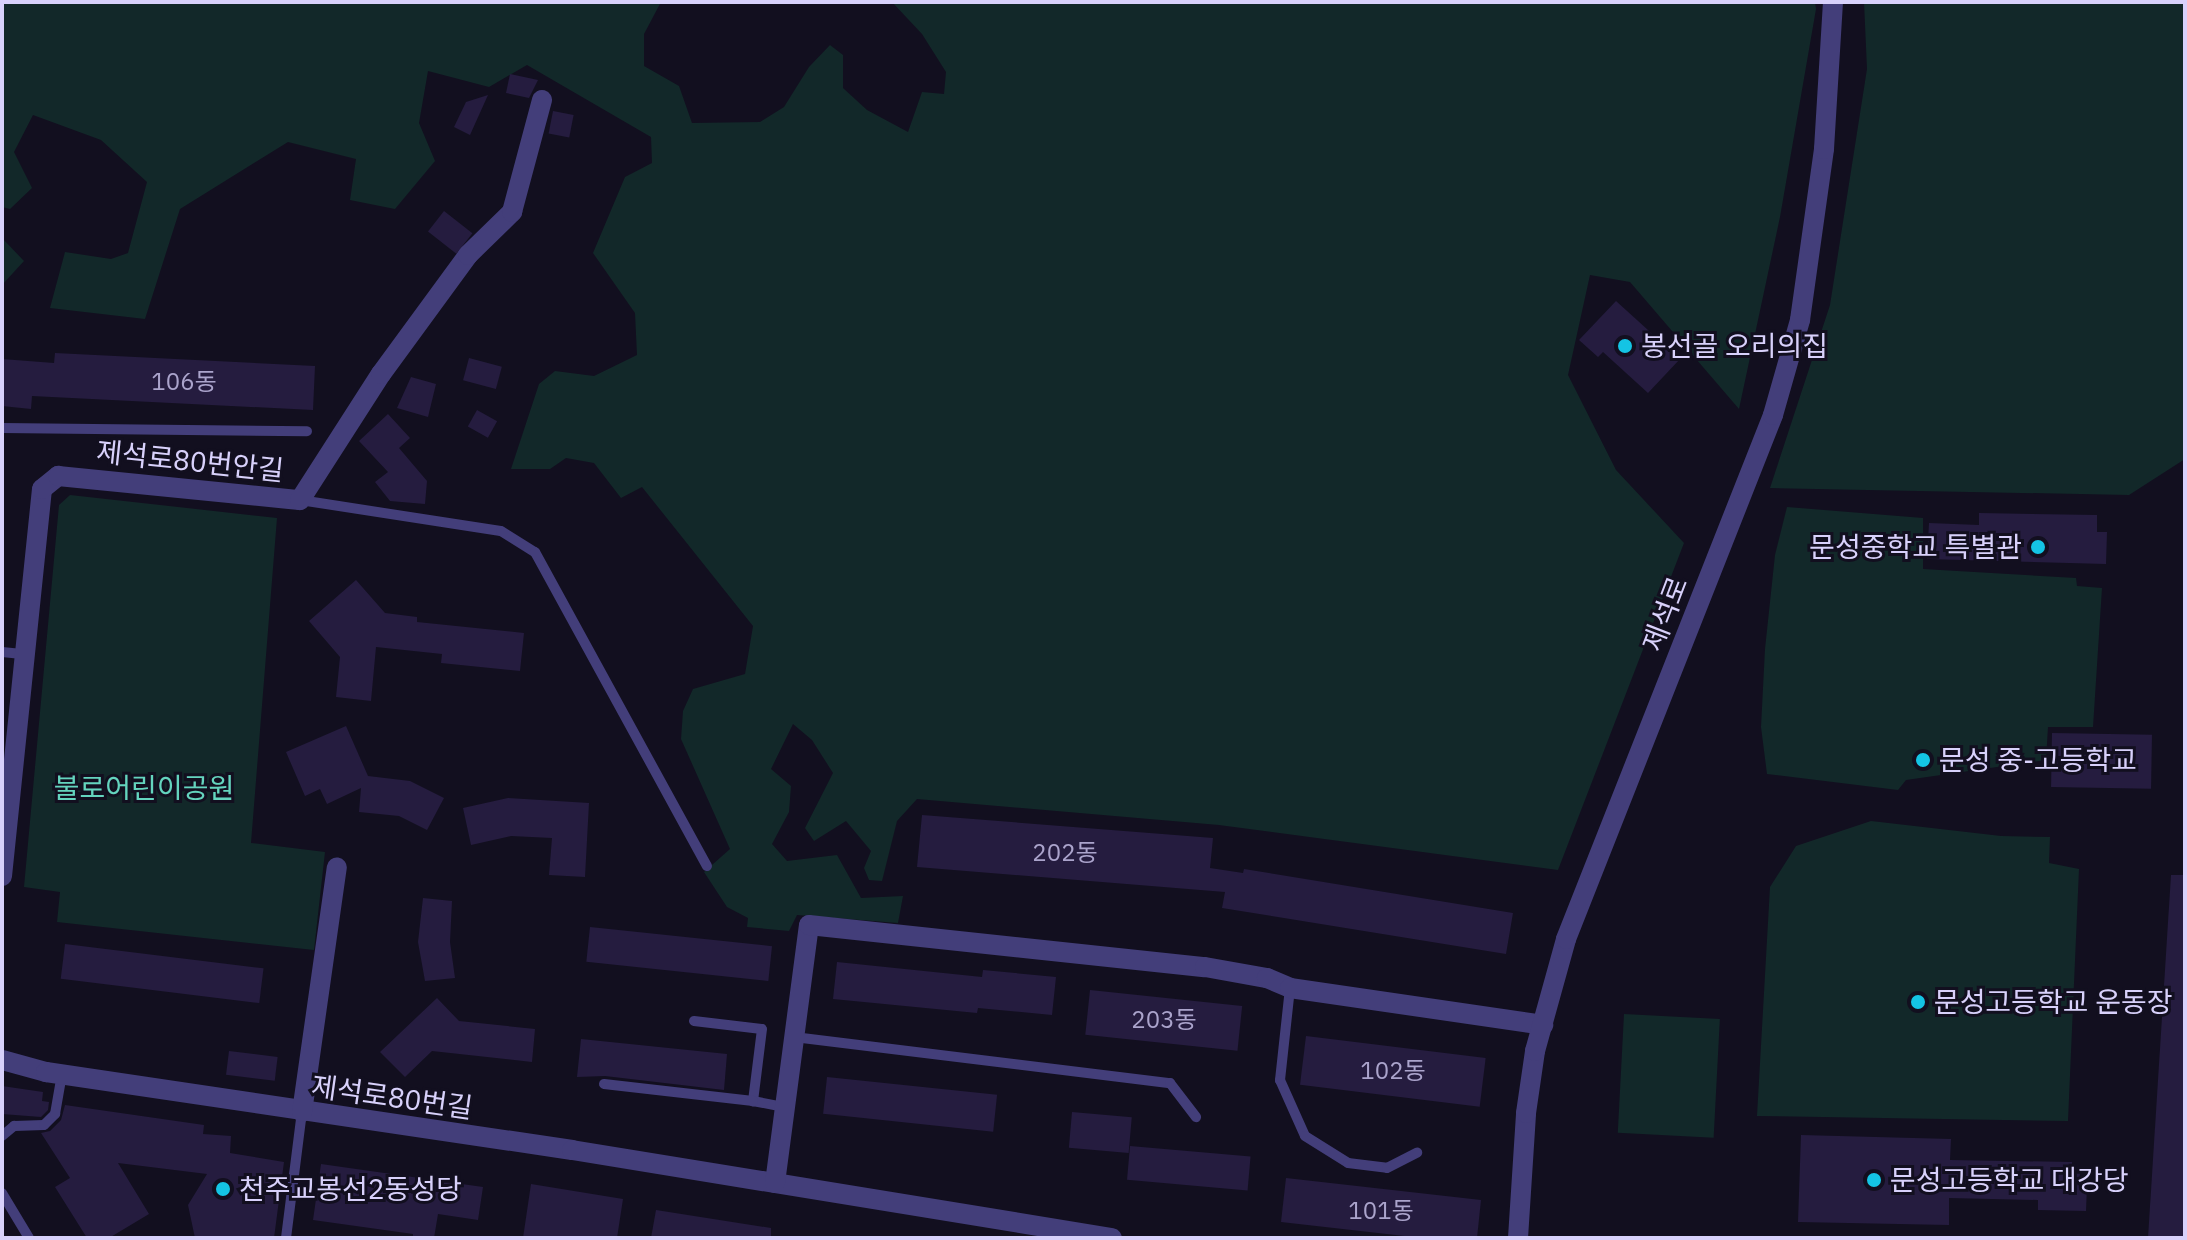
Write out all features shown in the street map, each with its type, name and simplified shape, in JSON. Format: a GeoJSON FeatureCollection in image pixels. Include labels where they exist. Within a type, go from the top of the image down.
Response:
{"type":"FeatureCollection","features":[{"type":"Feature","properties":{"kind":"street","name":"제석로"},"geometry":{"type":"LineString","coordinates":[[1518,1238],[1526,1113],[1535,1051],[1579,899],[1685,642],[1783,381],[1800,320],[1811,257],[1831,69],[1833,2]]}},
{"type":"Feature","properties":{"kind":"street","name":"제석로80번안길"},"geometry":{"type":"LineString","coordinates":[[2,876],[12,653],[42,489],[49,480],[58,476],[300,500],[381,374],[468,255],[512,212],[542,100]]}},
{"type":"Feature","properties":{"kind":"street"},"geometry":{"type":"LineString","coordinates":[[302,1112],[337,867]]}},
{"type":"Feature","properties":{"kind":"street"},"geometry":{"type":"LineString","coordinates":[[775,1183],[809,925],[1205,967],[1267,978],[1290,988],[1543,1025]]}},
{"type":"Feature","properties":{"kind":"street","name":"제석로80번길"},"geometry":{"type":"LineString","coordinates":[[2,1060],[62,1074],[775,1183],[1104,1237]]}},
{"type":"Feature","properties":{"kind":"lane"},"geometry":{"type":"LineString","coordinates":[[2,428],[307,431]]}},
{"type":"Feature","properties":{"kind":"lane"},"geometry":{"type":"LineString","coordinates":[[300,500],[501,531],[535,552],[707,866]]}},
{"type":"Feature","properties":{"kind":"lane"},"geometry":{"type":"LineString","coordinates":[[1290,988],[1280,1080],[1305,1136],[1348,1163],[1387,1168],[1417,1153]]}},
{"type":"Feature","properties":{"kind":"lane"},"geometry":{"type":"LineString","coordinates":[[694,1021],[762,1029],[753,1101]]}},
{"type":"Feature","properties":{"kind":"lane"},"geometry":{"type":"LineString","coordinates":[[794,1037],[1170,1083],[1196,1117]]}},
{"type":"Feature","properties":{"kind":"lane"},"geometry":{"type":"LineString","coordinates":[[2,1136],[14,1126],[44,1125],[55,1114],[62,1074]]}},
{"type":"Feature","properties":{"kind":"lane"},"geometry":{"type":"LineString","coordinates":[[604,1084],[784,1107]]}},
{"type":"Feature","properties":{"kind":"lane"},"geometry":{"type":"LineString","coordinates":[[286,1238],[302,1112]]}},
{"type":"Feature","properties":{"kind":"lane"},"geometry":{"type":"LineString","coordinates":[[2,1193],[29,1238]]}},
{"type":"Feature","properties":{"kind":"green space"},"geometry":{"type":"Polygon","coordinates":[[[2,2],[661,2],[644,34],[644,66],[679,86],[692,123],[760,122],[784,107],[809,67],[830,45],[843,55],[843,88],[867,110],[908,132],[922,92],[944,94],[946,72],[922,34],[892,2],[1815,2],[1816,9],[1780,217],[1739,409],[1630,282],[1590,275],[1568,375],[1616,470],[1684,543],[1558,870],[1219,825],[917,799],[897,821],[882,881],[869,880],[864,868],[871,851],[846,821],[814,841],[805,828],[833,773],[812,740],[793,724],[771,769],[791,786],[789,812],[772,844],[787,861],[837,855],[861,898],[903,896],[898,923],[797,915],[789,931],[747,927],[748,918],[727,907],[704,872],[730,849],[681,739],[683,711],[693,689],[745,674],[753,626],[642,487],[621,498],[594,463],[566,458],[550,469],[511,469],[539,384],[555,371],[594,376],[637,355],[635,313],[593,253],[625,177],[652,163],[651,137],[527,65],[489,87],[428,71],[419,123],[435,161],[395,209],[350,200],[356,159],[288,142],[180,209],[145,319],[50,308],[65,252],[111,259],[128,253],[147,182],[101,140],[33,115],[14,152],[32,188],[10,209],[2,207],[2,2]]]}},
{"type":"Feature","properties":{"kind":"green space"},"geometry":{"type":"Polygon","coordinates":[[[1864,2],[2185,2],[2185,459],[2129,495],[1770,488],[1830,305],[1867,69],[1864,2]]]}},
{"type":"Feature","properties":{"kind":"green space"},"geometry":{"type":"Polygon","coordinates":[[[2,238],[24,261],[2,285],[2,238]]]}},
{"type":"Feature","properties":{"kind":"green space","name":"불로어린이공원"},"geometry":{"type":"Polygon","coordinates":[[[70,495],[277,518],[251,843],[325,852],[314,950],[57,922],[60,892],[24,887],[59,505],[70,495]]]}},
{"type":"Feature","properties":{"kind":"green space"},"geometry":{"type":"Polygon","coordinates":[[[1787,507],[1923,518],[1923,569],[2076,578],[2077,586],[2102,588],[2093,727],[2048,727],[2046,760],[1906,780],[1898,790],[1767,774],[1761,727],[1765,649],[1775,555],[1787,507]]]}},
{"type":"Feature","properties":{"kind":"green space","name":"문성고등학교 운동장"},"geometry":{"type":"Polygon","coordinates":[[[1871,821],[2001,836],[2050,837],[2049,863],[2079,869],[2068,1121],[1757,1116],[1770,887],[1796,846],[1871,821]]]}},
{"type":"Feature","properties":{"kind":"green space"},"geometry":{"type":"Polygon","coordinates":[[[1624,1014],[1720,1019],[1714,1138],[1618,1133],[1624,1014]]]}},
{"type":"Feature","properties":{"kind":"building"},"geometry":{"type":"Polygon","coordinates":[[[510,74],[538,80],[529,98],[506,93],[510,74]]]}},
{"type":"Feature","properties":{"kind":"building"},"geometry":{"type":"Polygon","coordinates":[[[488,95],[470,135],[454,127],[466,102],[488,95]]]}},
{"type":"Feature","properties":{"kind":"building"},"geometry":{"type":"Polygon","coordinates":[[[553,111],[574,115],[569,138],[549,134],[553,111]]]}},
{"type":"Feature","properties":{"kind":"building"},"geometry":{"type":"Polygon","coordinates":[[[444,211],[472,233],[456,254],[428,231],[444,211]]]}},
{"type":"Feature","properties":{"kind":"building","name":"봉선골 오리의집"},"geometry":{"type":"Polygon","coordinates":[[[1616,301],[1680,359],[1648,393],[1603,352],[1598,357],[1579,340],[1616,301]]]}},
{"type":"Feature","properties":{"kind":"building"},"geometry":{"type":"Polygon","coordinates":[[[55,353],[315,366],[313,410],[32,396],[31,409],[2,406],[2,359],[54,363],[55,353]]]}},
{"type":"Feature","properties":{"kind":"building"},"geometry":{"type":"Polygon","coordinates":[[[469,358],[502,367],[496,389],[463,380],[469,358]]]}},
{"type":"Feature","properties":{"kind":"building"},"geometry":{"type":"Polygon","coordinates":[[[411,377],[436,384],[428,417],[397,408],[411,377]]]}},
{"type":"Feature","properties":{"kind":"building"},"geometry":{"type":"Polygon","coordinates":[[[477,410],[497,421],[488,438],[468,427],[477,410]]]}},
{"type":"Feature","properties":{"kind":"building"},"geometry":{"type":"Polygon","coordinates":[[[388,414],[410,438],[399,448],[427,481],[425,504],[390,501],[375,482],[388,472],[359,441],[388,414]]]}},
{"type":"Feature","properties":{"kind":"building","name":"문성중학교 특별관"},"geometry":{"type":"Polygon","coordinates":[[[1979,513],[2097,515],[2097,532],[2107,532],[2106,564],[1927,559],[1929,523],[1979,525],[1979,513]]]}},
{"type":"Feature","properties":{"kind":"building"},"geometry":{"type":"Polygon","coordinates":[[[356,580],[385,613],[417,617],[417,622],[524,633],[520,671],[441,663],[442,654],[376,647],[371,701],[336,697],[340,657],[309,621],[356,580]]]}},
{"type":"Feature","properties":{"kind":"building"},"geometry":{"type":"Polygon","coordinates":[[[346,726],[368,776],[410,781],[444,798],[427,830],[399,816],[359,812],[361,788],[327,804],[320,789],[305,796],[286,752],[346,726]]]}},
{"type":"Feature","properties":{"kind":"building"},"geometry":{"type":"Polygon","coordinates":[[[2052,733],[2152,735],[2151,789],[2051,787],[2052,733]]]}},
{"type":"Feature","properties":{"kind":"building"},"geometry":{"type":"Polygon","coordinates":[[[508,798],[589,803],[585,877],[549,875],[552,838],[511,836],[471,845],[463,808],[508,798]]]}},
{"type":"Feature","properties":{"kind":"building"},"geometry":{"type":"Polygon","coordinates":[[[922,815],[1213,838],[1210,868],[1243,873],[1244,869],[1513,913],[1506,954],[1222,908],[1225,892],[917,867],[922,815]]]}},
{"type":"Feature","properties":{"kind":"building"},"geometry":{"type":"Polygon","coordinates":[[[2171,875],[2185,875],[2185,1238],[2148,1238],[2171,875]]]}},
{"type":"Feature","properties":{"kind":"building"},"geometry":{"type":"Polygon","coordinates":[[[423,898],[452,901],[450,942],[455,978],[425,981],[418,942],[423,898]]]}},
{"type":"Feature","properties":{"kind":"building"},"geometry":{"type":"Polygon","coordinates":[[[590,927],[772,946],[768,981],[586,962],[590,927]]]}},
{"type":"Feature","properties":{"kind":"building"},"geometry":{"type":"Polygon","coordinates":[[[65,944],[264,968],[259,1003],[61,979],[65,944]]]}},
{"type":"Feature","properties":{"kind":"building"},"geometry":{"type":"Polygon","coordinates":[[[837,962],[982,977],[983,970],[1056,977],[1052,1015],[978,1008],[977,1013],[833,999],[837,962]]]}},
{"type":"Feature","properties":{"kind":"building"},"geometry":{"type":"Polygon","coordinates":[[[1090,990],[1242,1006],[1237,1051],[1085,1035],[1090,990]]]}},
{"type":"Feature","properties":{"kind":"building"},"geometry":{"type":"Polygon","coordinates":[[[437,998],[459,1021],[535,1029],[532,1062],[432,1051],[405,1077],[380,1052],[437,998]]]}},
{"type":"Feature","properties":{"kind":"building"},"geometry":{"type":"Polygon","coordinates":[[[1306,1036],[1486,1058],[1480,1107],[1300,1085],[1306,1036]]]}},
{"type":"Feature","properties":{"kind":"building"},"geometry":{"type":"Polygon","coordinates":[[[581,1039],[727,1054],[724,1090],[605,1076],[577,1077],[581,1039]]]}},
{"type":"Feature","properties":{"kind":"building"},"geometry":{"type":"Polygon","coordinates":[[[229,1051],[278,1057],[275,1081],[226,1075],[229,1051]]]}},
{"type":"Feature","properties":{"kind":"building"},"geometry":{"type":"Polygon","coordinates":[[[827,1077],[997,1095],[993,1132],[823,1114],[827,1077]]]}},
{"type":"Feature","properties":{"kind":"building"},"geometry":{"type":"Polygon","coordinates":[[[2,1086],[43,1092],[42,1101],[49,1102],[48,1110],[41,1117],[2,1114],[2,1086]]]}},
{"type":"Feature","properties":{"kind":"building"},"geometry":{"type":"Polygon","coordinates":[[[65,1105],[204,1125],[203,1134],[231,1136],[230,1153],[284,1162],[274,1238],[195,1238],[188,1205],[207,1174],[118,1163],[149,1214],[109,1238],[87,1238],[55,1187],[70,1178],[41,1133],[50,1131],[61,1120],[65,1105]]]}},
{"type":"Feature","properties":{"kind":"building"},"geometry":{"type":"Polygon","coordinates":[[[1072,1112],[1132,1117],[1129,1153],[1069,1148],[1072,1112]]]}},
{"type":"Feature","properties":{"kind":"building","name":"문성고등학교 대강당"},"geometry":{"type":"Polygon","coordinates":[[[1801,1135],[1951,1139],[1950,1160],[2072,1162],[2072,1173],[2080,1173],[2079,1186],[2087,1186],[2086,1211],[2038,1210],[2038,1200],[1949,1198],[1949,1225],[1798,1222],[1801,1135]]]}},
{"type":"Feature","properties":{"kind":"building"},"geometry":{"type":"Polygon","coordinates":[[[1130,1146],[1251,1157],[1248,1190],[1127,1180],[1130,1146]]]}},
{"type":"Feature","properties":{"kind":"building"},"geometry":{"type":"Polygon","coordinates":[[[321,1164],[483,1187],[478,1220],[438,1214],[434,1238],[413,1238],[413,1234],[313,1220],[321,1164]]]}},
{"type":"Feature","properties":{"kind":"building"},"geometry":{"type":"Polygon","coordinates":[[[1286,1178],[1481,1200],[1477,1238],[1422,1238],[1281,1222],[1286,1178]]]}},
{"type":"Feature","properties":{"kind":"building"},"geometry":{"type":"Polygon","coordinates":[[[531,1184],[623,1199],[617,1238],[523,1238],[531,1184]]]}},
{"type":"Feature","properties":{"kind":"building"},"geometry":{"type":"Polygon","coordinates":[[[656,1210],[771,1228],[771,1238],[651,1238],[656,1210]]]}},
{"type":"Feature","properties":{"kind":"place","name":"봉선골 오리의집"},"geometry":{"type":"Point","coordinates":[1625,346]}},
{"type":"Feature","properties":{"kind":"place","name":"문성중학교 특별관"},"geometry":{"type":"Point","coordinates":[2038,547]}},
{"type":"Feature","properties":{"kind":"place","name":"문성 중-고등학교"},"geometry":{"type":"Point","coordinates":[1923,760]}},
{"type":"Feature","properties":{"kind":"place","name":"문성고등학교 운동장"},"geometry":{"type":"Point","coordinates":[1918,1002]}},
{"type":"Feature","properties":{"kind":"place","name":"문성고등학교 대강당"},"geometry":{"type":"Point","coordinates":[1874,1180]}},
{"type":"Feature","properties":{"kind":"place","name":"천주교봉선2동성당"},"geometry":{"type":"Point","coordinates":[223,1189]}}]}
